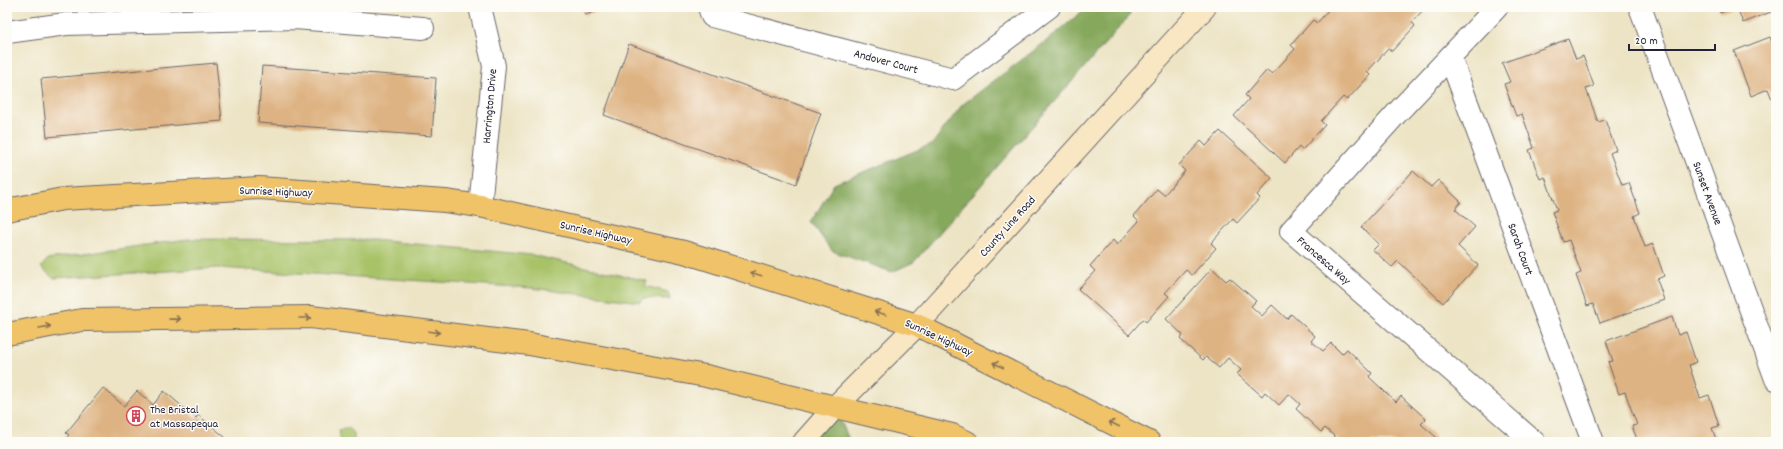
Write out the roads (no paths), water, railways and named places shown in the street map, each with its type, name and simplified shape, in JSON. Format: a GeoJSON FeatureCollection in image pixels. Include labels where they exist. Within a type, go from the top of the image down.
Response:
{"type":"FeatureCollection","features":[{"type":"Feature","properties":{"kind":"highway","name":"Sunrise Highway"},"geometry":{"type":"LineString","coordinates":[[7,210],[63,199],[259,188],[438,201],[480,206],[684,252],[917,325],[1149,442]]}},
{"type":"Feature","properties":{"kind":"highway"},"geometry":{"type":"LineString","coordinates":[[7,334],[82,320],[311,318],[529,344],[706,376],[952,435],[967,442]]}},
{"type":"Feature","properties":{"kind":"main road","name":"County Line Road"},"geometry":{"type":"LineString","coordinates":[[804,442],[835,407],[917,325],[1206,7]]}},
{"type":"Feature","properties":{"kind":"street","name":"Harrington Drive"},"geometry":{"type":"LineString","coordinates":[[480,7],[494,66],[480,206]]}},
{"type":"Feature","properties":{"kind":"street","name":"Andover Court"},"geometry":{"type":"LineString","coordinates":[[709,7],[712,16],[953,79],[1049,7]]}},
{"type":"Feature","properties":{"kind":"street","name":"Francesca Way"},"geometry":{"type":"LineString","coordinates":[[1497,7],[1391,120],[1291,231],[1534,442]]}},
{"type":"Feature","properties":{"kind":"street","name":"Sunset Avenue"},"geometry":{"type":"LineString","coordinates":[[1640,7],[1776,379]]}},
{"type":"Feature","properties":{"kind":"street"},"geometry":{"type":"LineString","coordinates":[[7,32],[66,24],[294,13],[422,28]]}},
{"type":"Feature","properties":{"kind":"street","name":"Sarah Court"},"geometry":{"type":"LineString","coordinates":[[1450,57],[1593,442]]}},
{"type":"Feature","properties":{"kind":"place","name":"The Bristal at Massapequa"},"geometry":{"type":"Point","coordinates":[136,416]}}]}
